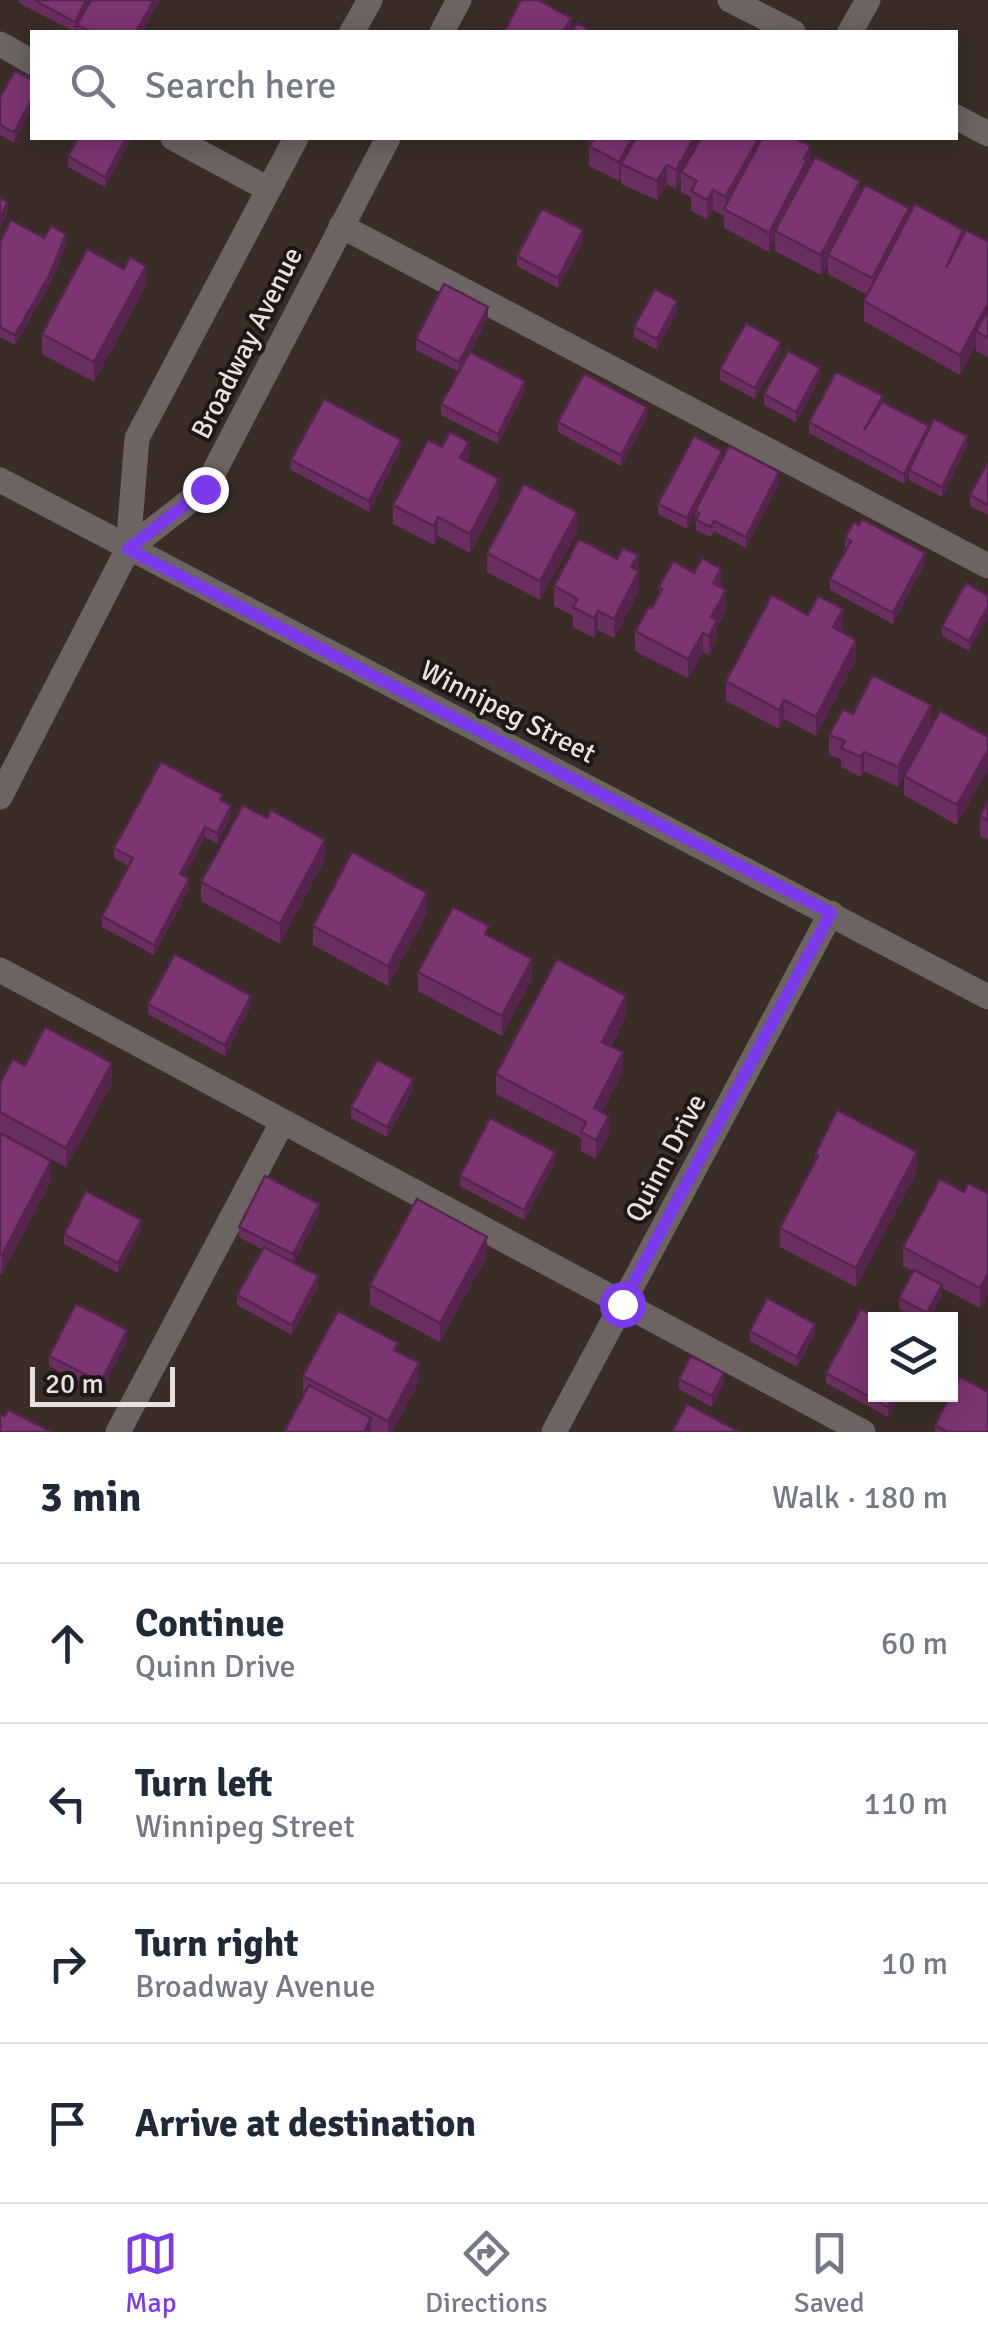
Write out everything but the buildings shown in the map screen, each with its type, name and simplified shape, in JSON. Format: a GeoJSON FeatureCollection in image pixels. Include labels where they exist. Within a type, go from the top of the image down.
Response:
{"type":"FeatureCollection","features":[{"type":"Feature","properties":{"kind":"street"},"geometry":{"type":"LineString","coordinates":[[353,30],[370,0]]}},
{"type":"Feature","properties":{"kind":"street"},"geometry":{"type":"LineString","coordinates":[[443,30],[460,0]]}},
{"type":"Feature","properties":{"kind":"street"},"geometry":{"type":"LineString","coordinates":[[730,0],[789,30]]}},
{"type":"Feature","properties":{"kind":"street"},"geometry":{"type":"LineString","coordinates":[[851,30],[868,0]]}},
{"type":"Feature","properties":{"kind":"street"},"geometry":{"type":"LineString","coordinates":[[0,44],[30,61]]}},
{"type":"Feature","properties":{"kind":"street"},"geometry":{"type":"LineString","coordinates":[[958,118],[988,134]]}},
{"type":"Feature","properties":{"kind":"street"},"geometry":{"type":"LineString","coordinates":[[176,140],[268,189]]}},
{"type":"Feature","properties":{"kind":"street","name":"Broadway Avenue"},"geometry":{"type":"LineString","coordinates":[[0,796],[128,549],[138,438],[295,140]]}},
{"type":"Feature","properties":{"kind":"street","name":"Broadway Avenue"},"geometry":{"type":"LineString","coordinates":[[128,549],[205,489],[387,140]]}},
{"type":"Feature","properties":{"kind":"street"},"geometry":{"type":"LineString","coordinates":[[341,226],[988,566]]}},
{"type":"Feature","properties":{"kind":"street","name":"Winnipeg Street"},"geometry":{"type":"LineString","coordinates":[[0,480],[988,996]]}},
{"type":"Feature","properties":{"kind":"street","name":"Quinn Drive"},"geometry":{"type":"LineString","coordinates":[[554,1432],[831,913]]}},
{"type":"Feature","properties":{"kind":"street"},"geometry":{"type":"LineString","coordinates":[[0,970],[864,1432]]}},
{"type":"Feature","properties":{"kind":"street"},"geometry":{"type":"LineString","coordinates":[[118,1432],[282,1122]]}},
{"type":"Feature","properties":{"kind":"route"},"geometry":{"type":"LineString","coordinates":[[205,489],[128,549],[831,913],[622,1304]]}}]}
